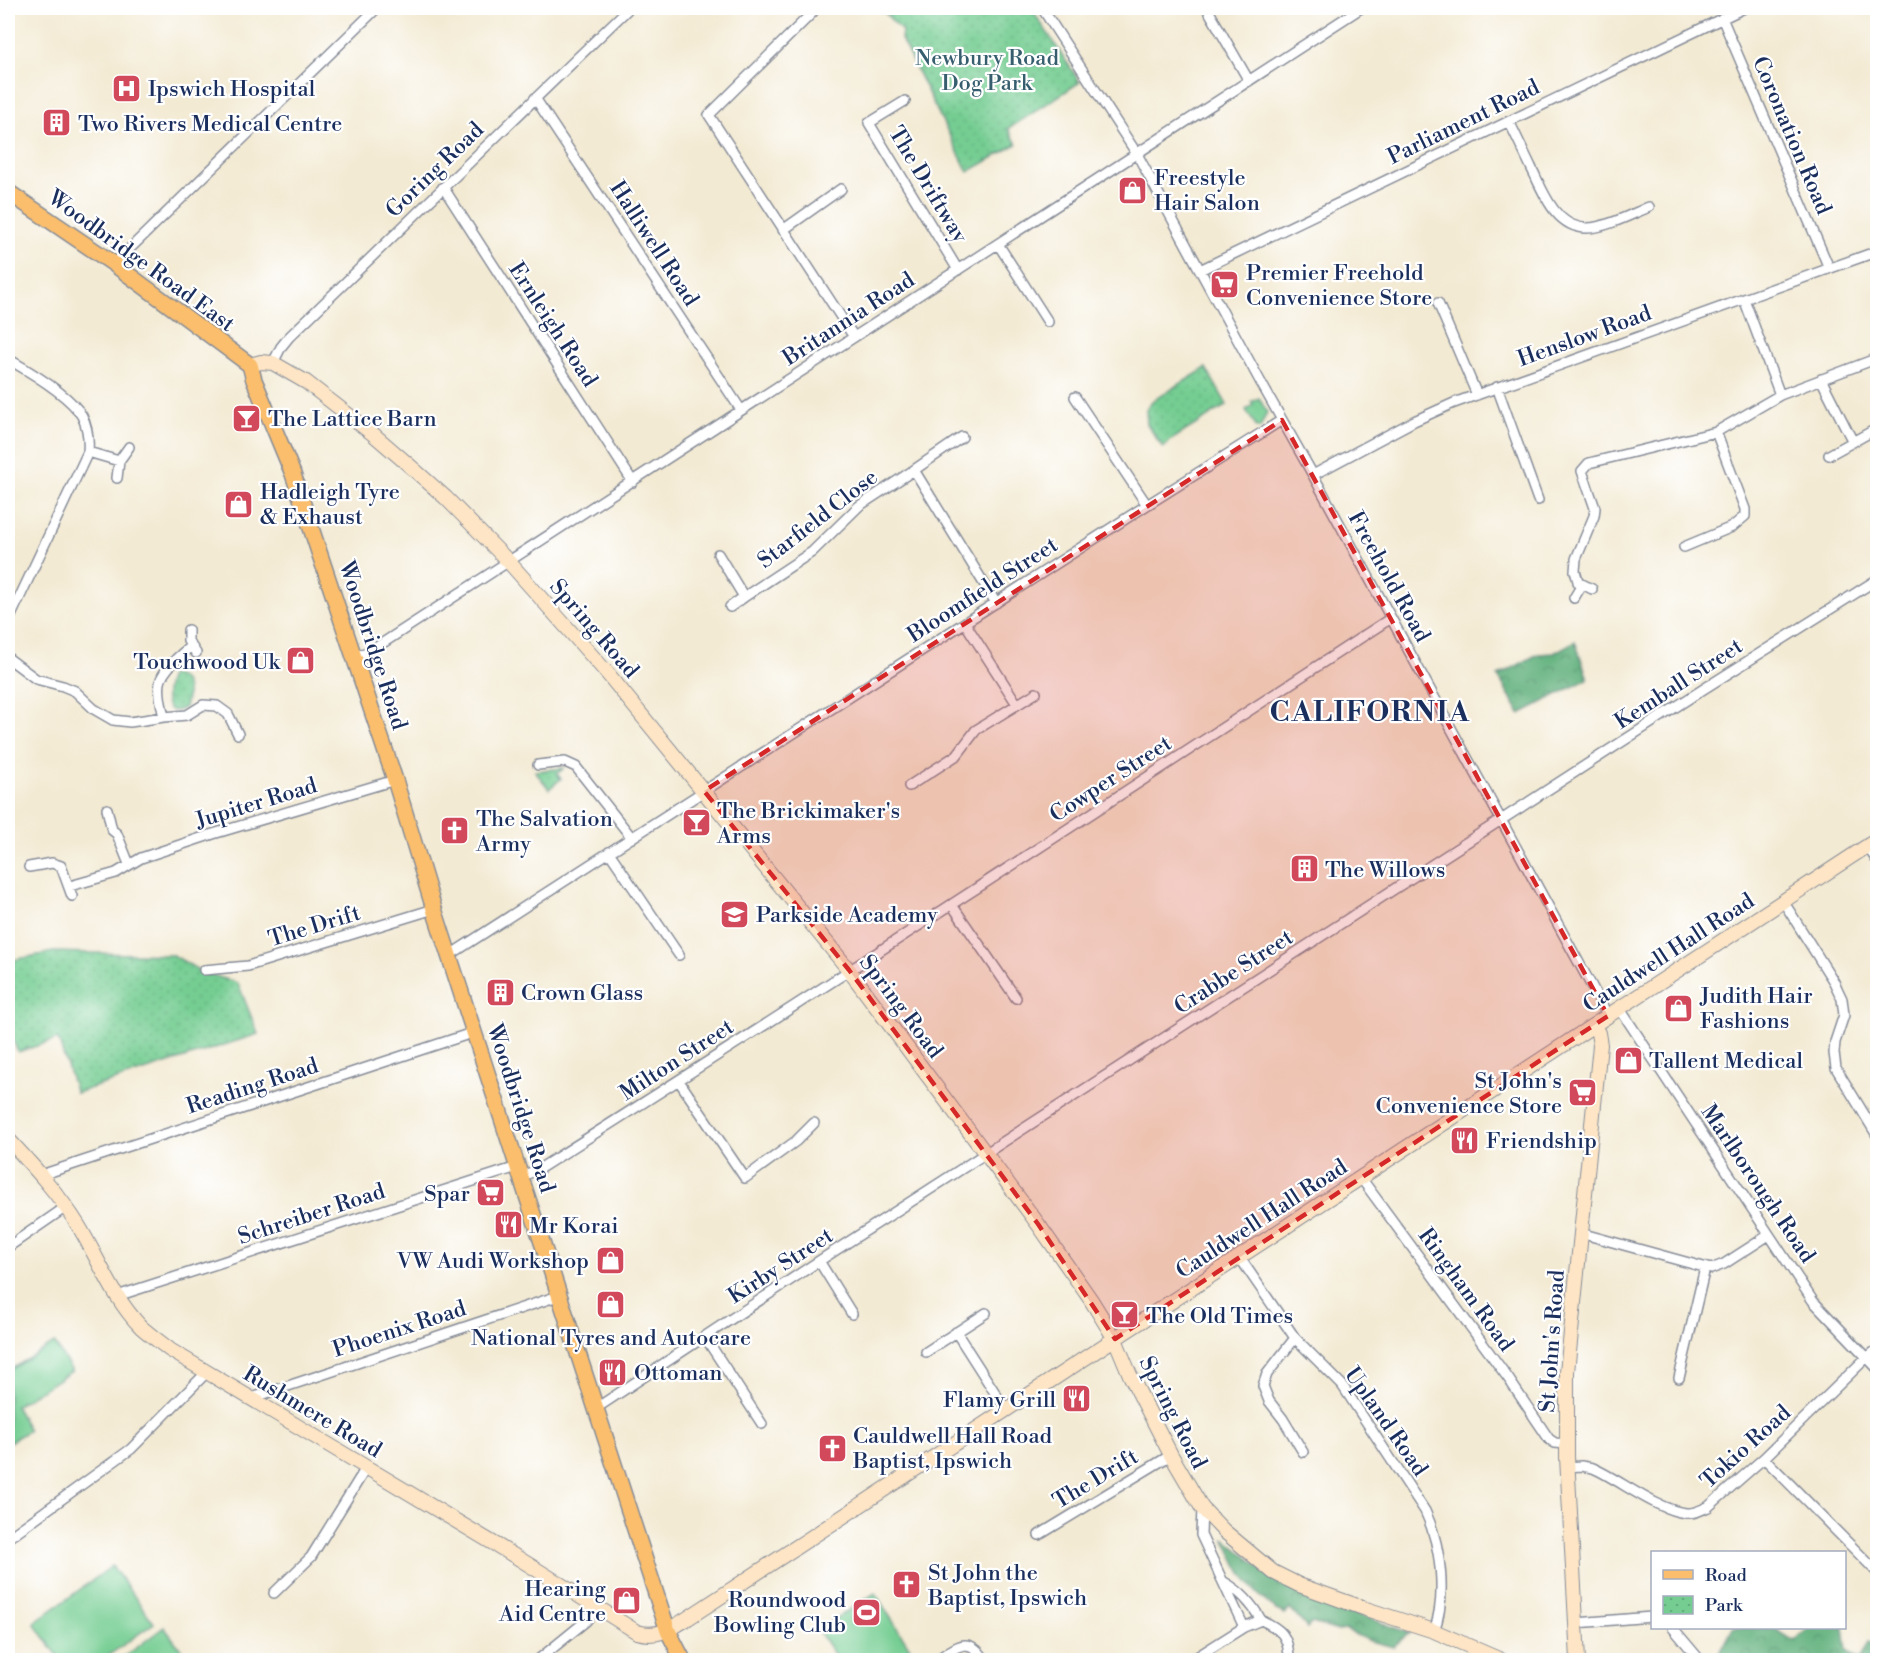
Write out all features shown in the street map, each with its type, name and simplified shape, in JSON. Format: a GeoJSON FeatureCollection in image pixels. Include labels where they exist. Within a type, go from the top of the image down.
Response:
{"type":"FeatureCollection","features":[{"type":"Feature","properties":{"kind":"main road","name":"Woodbridge Road East"},"geometry":{"type":"LineString","coordinates":[[8,192],[114,264],[250,365]]}},
{"type":"Feature","properties":{"kind":"main road","name":"Woodbridge Road"},"geometry":{"type":"LineString","coordinates":[[250,365],[293,474],[395,780],[558,1296],[668,1631],[683,1660]]}},
{"type":"Feature","properties":{"kind":"street"},"geometry":{"type":"LineString","coordinates":[[114,264],[377,8]]}},
{"type":"Feature","properties":{"kind":"street","name":"Goring Road"},"geometry":{"type":"LineString","coordinates":[[273,363],[284,342],[629,8]]}},
{"type":"Feature","properties":{"kind":"street","name":"Freehold Road"},"geometry":{"type":"LineString","coordinates":[[1042,8],[1137,154],[1500,821],[1614,1012]]}},
{"type":"Feature","properties":{"kind":"street"},"geometry":{"type":"LineString","coordinates":[[1207,8],[1250,81]]}},
{"type":"Feature","properties":{"kind":"street","name":"Britannia Road"},"geometry":{"type":"LineString","coordinates":[[354,657],[372,650],[633,482],[1361,8]]}},
{"type":"Feature","properties":{"kind":"street","name":"Parliament Road"},"geometry":{"type":"LineString","coordinates":[[1200,270],[1744,8]]}},
{"type":"Feature","properties":{"kind":"street"},"geometry":{"type":"LineString","coordinates":[[813,12],[709,115],[854,338]]}},
{"type":"Feature","properties":{"kind":"street","name":"Coronation Road"},"geometry":{"type":"LineString","coordinates":[[1722,18],[1828,268]]}},
{"type":"Feature","properties":{"kind":"street","name":"Halliwell Road"},"geometry":{"type":"LineString","coordinates":[[535,98],[741,410]]}},
{"type":"Feature","properties":{"kind":"street","name":"The Driftway"},"geometry":{"type":"LineString","coordinates":[[905,101],[869,123],[958,270]]}},
{"type":"Feature","properties":{"kind":"street"},"geometry":{"type":"LineString","coordinates":[[1509,121],[1548,203],[1571,225],[1596,228],[1649,207]]}},
{"type":"Feature","properties":{"kind":"street","name":"Ernleigh Road"},"geometry":{"type":"LineString","coordinates":[[443,187],[633,482]]}},
{"type":"Feature","properties":{"kind":"street"},"geometry":{"type":"LineString","coordinates":[[783,230],[841,189]]}},
{"type":"Feature","properties":{"kind":"street"},"geometry":{"type":"LineString","coordinates":[[998,244],[1048,322]]}},
{"type":"Feature","properties":{"kind":"street","name":"Henslow Road"},"geometry":{"type":"LineString","coordinates":[[1313,475],[1414,421],[1477,394],[1878,251]]}},
{"type":"Feature","properties":{"kind":"street"},"geometry":{"type":"LineString","coordinates":[[1744,299],[1780,395]]}},
{"type":"Feature","properties":{"kind":"street"},"geometry":{"type":"LineString","coordinates":[[1437,303],[1477,394]]}},
{"type":"Feature","properties":{"kind":"street"},"geometry":{"type":"LineString","coordinates":[[1574,598],[1580,588],[1575,571],[1576,559],[1594,516],[1595,508],[1582,471],[1589,463],[1716,432],[1780,395],[1878,358]]}},
{"type":"Feature","properties":{"kind":"street"},"geometry":{"type":"LineString","coordinates":[[8,359],[47,384],[78,410],[87,429],[89,441],[88,452],[8,622]]}},
{"type":"Feature","properties":{"kind":"street"},"geometry":{"type":"LineString","coordinates":[[250,365],[261,362],[273,363]]}},
{"type":"Feature","properties":{"kind":"street","name":"Spring Road"},"geometry":{"type":"LineString","coordinates":[[273,363],[306,382],[381,441],[446,498],[508,561],[608,674],[704,791],[849,970],[1038,1224],[1091,1300],[1115,1339],[1130,1375],[1171,1455],[1202,1508],[1224,1531],[1274,1572],[1299,1585],[1434,1631],[1502,1660]]}},
{"type":"Feature","properties":{"kind":"street"},"geometry":{"type":"LineString","coordinates":[[1821,379],[1853,442]]}},
{"type":"Feature","properties":{"kind":"street"},"geometry":{"type":"LineString","coordinates":[[1497,387],[1538,500]]}},
{"type":"Feature","properties":{"kind":"street"},"geometry":{"type":"LineString","coordinates":[[1075,397],[1147,505]]}},
{"type":"Feature","properties":{"kind":"street","name":"Bloomfield Street"},"geometry":{"type":"LineString","coordinates":[[450,955],[1282,420]]}},
{"type":"Feature","properties":{"kind":"street"},"geometry":{"type":"LineString","coordinates":[[1829,455],[1878,428]]}},
{"type":"Feature","properties":{"kind":"street"},"geometry":{"type":"LineString","coordinates":[[1684,547],[1732,526],[1744,516],[1745,509],[1716,432]]}},
{"type":"Feature","properties":{"kind":"street","name":"Starfield Close"},"geometry":{"type":"LineString","coordinates":[[730,607],[812,552],[859,506],[962,437]]}},
{"type":"Feature","properties":{"kind":"street"},"geometry":{"type":"LineString","coordinates":[[117,478],[119,461],[129,447]]}},
{"type":"Feature","properties":{"kind":"street"},"geometry":{"type":"LineString","coordinates":[[88,452],[119,461]]}},
{"type":"Feature","properties":{"kind":"street"},"geometry":{"type":"LineString","coordinates":[[914,470],[996,603]]}},
{"type":"Feature","properties":{"kind":"street","name":"Starfield Close"},"geometry":{"type":"LineString","coordinates":[[718,554],[744,597]]}},
{"type":"Feature","properties":{"kind":"street","name":"Kemball Street"},"geometry":{"type":"LineString","coordinates":[[1500,821],[1878,579]]}},
{"type":"Feature","properties":{"kind":"street"},"geometry":{"type":"LineString","coordinates":[[1578,582],[1592,589]]}},
{"type":"Feature","properties":{"kind":"street","name":"Cowper Street"},"geometry":{"type":"LineString","coordinates":[[849,970],[1391,618]]}},
{"type":"Feature","properties":{"kind":"street"},"geometry":{"type":"LineString","coordinates":[[965,623],[1017,705]]}},
{"type":"Feature","properties":{"kind":"street"},"geometry":{"type":"LineString","coordinates":[[164,717],[159,685],[161,678],[176,660],[193,650],[188,641],[188,630]]}},
{"type":"Feature","properties":{"kind":"street"},"geometry":{"type":"LineString","coordinates":[[8,658],[36,679],[75,691],[94,709],[113,720],[130,722],[187,715],[203,705],[217,706],[228,714],[238,734]]}},
{"type":"Feature","properties":{"kind":"street"},"geometry":{"type":"LineString","coordinates":[[909,786],[957,755],[976,730],[1035,693]]}},
{"type":"Feature","properties":{"kind":"street"},"geometry":{"type":"LineString","coordinates":[[538,765],[565,762],[576,766],[632,838]]}},
{"type":"Feature","properties":{"kind":"street","name":"Jupiter Road"},"geometry":{"type":"LineString","coordinates":[[29,867],[57,863],[61,866],[71,891],[116,873],[141,858],[213,834],[395,780]]}},
{"type":"Feature","properties":{"kind":"street"},"geometry":{"type":"LineString","coordinates":[[106,809],[112,830],[117,834],[129,864]]}},
{"type":"Feature","properties":{"kind":"street","name":"Crabbe Street"},"geometry":{"type":"LineString","coordinates":[[986,1154],[1500,821]]}},
{"type":"Feature","properties":{"kind":"street"},"geometry":{"type":"LineString","coordinates":[[1872,843],[1878,862]]}},
{"type":"Feature","properties":{"kind":"street","name":"Cauldwell Hall Road"},"geometry":{"type":"LineString","coordinates":[[668,1631],[1872,843]]}},
{"type":"Feature","properties":{"kind":"street"},"geometry":{"type":"LineString","coordinates":[[609,852],[679,955]]}},
{"type":"Feature","properties":{"kind":"street"},"geometry":{"type":"LineString","coordinates":[[1784,901],[1842,999],[1844,1015],[1834,1053],[1836,1068],[1878,1137]]}},
{"type":"Feature","properties":{"kind":"street"},"geometry":{"type":"LineString","coordinates":[[952,905],[1016,998]]}},
{"type":"Feature","properties":{"kind":"street","name":"The Drift"},"geometry":{"type":"LineString","coordinates":[[204,970],[248,966],[434,909]]}},
{"type":"Feature","properties":{"kind":"street","name":"Milton Street"},"geometry":{"type":"LineString","coordinates":[[519,1172],[539,1169],[849,970]]}},
{"type":"Feature","properties":{"kind":"street","name":"Marlborough Road"},"geometry":{"type":"LineString","coordinates":[[1614,1012],[1817,1306],[1878,1369]]}},
{"type":"Feature","properties":{"kind":"street","name":"St John's Road"},"geometry":{"type":"LineString","coordinates":[[1578,1660],[1566,1444],[1568,1356],[1600,1045],[1594,1026]]}},
{"type":"Feature","properties":{"kind":"street","name":"Reading Road"},"geometry":{"type":"LineString","coordinates":[[42,1175],[474,1032]]}},
{"type":"Feature","properties":{"kind":"street"},"geometry":{"type":"LineString","coordinates":[[679,1081],[745,1178],[796,1141],[814,1124]]}},
{"type":"Feature","properties":{"kind":"street","name":"Rushmere Road"},"geometry":{"type":"LineString","coordinates":[[8,1139],[42,1175],[66,1207],[117,1296],[134,1319],[170,1350],[518,1558],[637,1632],[653,1635],[668,1631]]}},
{"type":"Feature","properties":{"kind":"street","name":"Kirby Street"},"geometry":{"type":"LineString","coordinates":[[595,1409],[986,1154]]}},
{"type":"Feature","properties":{"kind":"street","name":"Schreiber Road"},"geometry":{"type":"LineString","coordinates":[[117,1296],[519,1172]]}},
{"type":"Feature","properties":{"kind":"street","name":"Ringham Road"},"geometry":{"type":"LineString","coordinates":[[1361,1178],[1508,1378],[1549,1439],[1555,1443],[1566,1444]]}},
{"type":"Feature","properties":{"kind":"street"},"geometry":{"type":"LineString","coordinates":[[8,1247],[66,1207]]}},
{"type":"Feature","properties":{"kind":"street"},"geometry":{"type":"LineString","coordinates":[[1580,1233],[1705,1268],[1717,1268],[1769,1234]]}},
{"type":"Feature","properties":{"kind":"street","name":"Upland Road"},"geometry":{"type":"LineString","coordinates":[[1240,1258],[1295,1338],[1341,1384],[1419,1501],[1429,1521],[1438,1551],[1439,1616],[1434,1631]]}},
{"type":"Feature","properties":{"kind":"street"},"geometry":{"type":"LineString","coordinates":[[819,1262],[852,1314]]}},
{"type":"Feature","properties":{"kind":"street"},"geometry":{"type":"LineString","coordinates":[[1679,1378],[1705,1268]]}},
{"type":"Feature","properties":{"kind":"street","name":"Phoenix Road"},"geometry":{"type":"LineString","coordinates":[[252,1398],[558,1296]]}},
{"type":"Feature","properties":{"kind":"street"},"geometry":{"type":"LineString","coordinates":[[926,1352],[986,1313]]}},
{"type":"Feature","properties":{"kind":"street"},"geometry":{"type":"LineString","coordinates":[[956,1332],[1006,1410]]}},
{"type":"Feature","properties":{"kind":"street"},"geometry":{"type":"LineString","coordinates":[[705,1337],[762,1424]]}},
{"type":"Feature","properties":{"kind":"street"},"geometry":{"type":"LineString","coordinates":[[1295,1338],[1267,1374],[1263,1386],[1269,1401],[1303,1452]]}},
{"type":"Feature","properties":{"kind":"street","name":"Tokio Road"},"geometry":{"type":"LineString","coordinates":[[1567,1467],[1593,1468],[1670,1508],[1686,1513],[1697,1512],[1708,1507],[1764,1458],[1878,1349]]}},
{"type":"Feature","properties":{"kind":"street"},"geometry":{"type":"LineString","coordinates":[[8,1538],[130,1449],[207,1372]]}},
{"type":"Feature","properties":{"kind":"street","name":"The Drift"},"geometry":{"type":"LineString","coordinates":[[1039,1535],[1171,1455]]}},
{"type":"Feature","properties":{"kind":"street"},"geometry":{"type":"LineString","coordinates":[[1764,1458],[1878,1573]]}},
{"type":"Feature","properties":{"kind":"street"},"geometry":{"type":"LineString","coordinates":[[274,1593],[311,1557],[366,1468]]}},
{"type":"Feature","properties":{"kind":"street"},"geometry":{"type":"LineString","coordinates":[[1202,1508],[1200,1531],[1244,1627]]}},
{"type":"Feature","properties":{"kind":"street"},"geometry":{"type":"LineString","coordinates":[[1224,1582],[1235,1588],[1255,1608],[1260,1620],[1274,1626],[1284,1634],[1289,1650],[1289,1660]]}},
{"type":"Feature","properties":{"kind":"street"},"geometry":{"type":"LineString","coordinates":[[538,1660],[586,1621],[597,1607]]}},
{"type":"Feature","properties":{"kind":"street"},"geometry":{"type":"LineString","coordinates":[[1576,1623],[1651,1617]]}},
{"type":"Feature","properties":{"kind":"street"},"geometry":{"type":"LineString","coordinates":[[1192,1660],[1244,1627],[1260,1620]]}},
{"type":"Feature","properties":{"kind":"street"},"geometry":{"type":"LineString","coordinates":[[1674,1629],[1700,1660]]}},
{"type":"Feature","properties":{"kind":"street"},"geometry":{"type":"LineString","coordinates":[[936,1660],[956,1647],[966,1644],[975,1648],[985,1660]]}},
{"type":"Feature","properties":{"kind":"highlighted area"},"geometry":{"type":"Polygon","coordinates":[[[1282,420],[1608,1016],[1115,1339],[1038,1224],[849,970],[704,791],[1282,420]]]}},
{"type":"Feature","properties":{"kind":"green space","name":"Newbury Road Dog Park"},"geometry":{"type":"Polygon","coordinates":[[[880,8],[1031,8],[1080,82],[1008,129],[1017,144],[968,172],[901,39],[902,31],[880,8]]]}},
{"type":"Feature","properties":{"kind":"green space"},"geometry":{"type":"Polygon","coordinates":[[[1206,368],[1227,405],[1171,440],[1163,448],[1147,424],[1146,410],[1152,401],[1206,368]]]}},
{"type":"Feature","properties":{"kind":"green space"},"geometry":{"type":"Polygon","coordinates":[[[1259,398],[1267,412],[1260,428],[1257,428],[1246,410],[1253,405],[1251,402],[1259,398]]]}},
{"type":"Feature","properties":{"kind":"green space"},"geometry":{"type":"Polygon","coordinates":[[[1575,641],[1588,679],[1520,714],[1498,676],[1538,654],[1554,653],[1575,641]]]}},
{"type":"Feature","properties":{"kind":"green space"},"geometry":{"type":"Polygon","coordinates":[[[174,675],[183,680],[187,688],[185,707],[177,711],[168,707],[166,702],[168,682],[170,676],[174,675]]]}},
{"type":"Feature","properties":{"kind":"green space"},"geometry":{"type":"Polygon","coordinates":[[[564,768],[557,774],[561,779],[549,789],[535,771],[564,768]]]}},
{"type":"Feature","properties":{"kind":"green space"},"geometry":{"type":"Polygon","coordinates":[[[53,952],[173,955],[200,971],[238,983],[258,1034],[76,1093],[58,1039],[18,1052],[8,1031],[8,961],[53,952]]]}},
{"type":"Feature","properties":{"kind":"green space"},"geometry":{"type":"Polygon","coordinates":[[[54,1343],[72,1371],[15,1406],[29,1430],[8,1443],[8,1371],[54,1343]]]}},
{"type":"Feature","properties":{"kind":"green space"},"geometry":{"type":"Polygon","coordinates":[[[1224,1538],[1281,1585],[1409,1633],[1393,1647],[1367,1640],[1346,1630],[1338,1631],[1312,1623],[1307,1628],[1290,1609],[1284,1614],[1255,1591],[1241,1572],[1224,1538]]]}},
{"type":"Feature","properties":{"kind":"green space"},"geometry":{"type":"Polygon","coordinates":[[[112,1566],[154,1623],[102,1660],[61,1660],[34,1623],[112,1566]]]}},
{"type":"Feature","properties":{"kind":"green space","name":"Roundwood Bowling Club"},"geometry":{"type":"Polygon","coordinates":[[[875,1593],[913,1653],[901,1660],[838,1660],[818,1630],[875,1593]]]}},
{"type":"Feature","properties":{"kind":"green space"},"geometry":{"type":"Polygon","coordinates":[[[164,1627],[189,1660],[120,1660],[164,1627]]]}},
{"type":"Feature","properties":{"kind":"green space"},"geometry":{"type":"Polygon","coordinates":[[[1732,1629],[1776,1629],[1794,1641],[1808,1629],[1844,1629],[1847,1651],[1860,1660],[1723,1660],[1718,1657],[1732,1629]]]}},
{"type":"Feature","properties":{"kind":"green space"},"geometry":{"type":"Polygon","coordinates":[[[1869,1642],[1877,1651],[1877,1660],[1860,1660],[1869,1642]]]}},
{"type":"Feature","properties":{"kind":"place","name":"Ipswich Hospital"},"geometry":{"type":"Point","coordinates":[127,88]}},
{"type":"Feature","properties":{"kind":"place","name":"Two Rivers Medical Centre"},"geometry":{"type":"Point","coordinates":[57,123]}},
{"type":"Feature","properties":{"kind":"place","name":"Freestyle Hair Salon"},"geometry":{"type":"Point","coordinates":[1133,190]}},
{"type":"Feature","properties":{"kind":"place","name":"Premier Freehold Convenience Store"},"geometry":{"type":"Point","coordinates":[1225,285]}},
{"type":"Feature","properties":{"kind":"place","name":"The Lattice Barn"},"geometry":{"type":"Point","coordinates":[247,418]}},
{"type":"Feature","properties":{"kind":"place","name":"Hadleigh Tyre & Exhaust"},"geometry":{"type":"Point","coordinates":[239,504]}},
{"type":"Feature","properties":{"kind":"place","name":"Touchwood Uk"},"geometry":{"type":"Point","coordinates":[301,661]}},
{"type":"Feature","properties":{"kind":"place","name":"The Brickimaker's Arms"},"geometry":{"type":"Point","coordinates":[696,823]}},
{"type":"Feature","properties":{"kind":"place","name":"The Salvation Army"},"geometry":{"type":"Point","coordinates":[455,831]}},
{"type":"Feature","properties":{"kind":"place","name":"The Willows"},"geometry":{"type":"Point","coordinates":[1304,869]}},
{"type":"Feature","properties":{"kind":"place","name":"Parkside Academy"},"geometry":{"type":"Point","coordinates":[735,914]}},
{"type":"Feature","properties":{"kind":"place","name":"Crown Glass"},"geometry":{"type":"Point","coordinates":[500,992]}},
{"type":"Feature","properties":{"kind":"place","name":"Judith Hair Fashions"},"geometry":{"type":"Point","coordinates":[1679,1008]}},
{"type":"Feature","properties":{"kind":"place","name":"Tallent Medical"},"geometry":{"type":"Point","coordinates":[1628,1060]}},
{"type":"Feature","properties":{"kind":"place","name":"St John's Convenience Store"},"geometry":{"type":"Point","coordinates":[1583,1093]}},
{"type":"Feature","properties":{"kind":"place","name":"Friendship"},"geometry":{"type":"Point","coordinates":[1465,1140]}},
{"type":"Feature","properties":{"kind":"place","name":"Spar"},"geometry":{"type":"Point","coordinates":[491,1193]}},
{"type":"Feature","properties":{"kind":"place","name":"Mr Korai"},"geometry":{"type":"Point","coordinates":[508,1225]}},
{"type":"Feature","properties":{"kind":"place","name":"VW Audi Workshop"},"geometry":{"type":"Point","coordinates":[610,1260]}},
{"type":"Feature","properties":{"kind":"place","name":"National Tyres and Autocare"},"geometry":{"type":"Point","coordinates":[611,1305]}},
{"type":"Feature","properties":{"kind":"place","name":"The Old Times"},"geometry":{"type":"Point","coordinates":[1125,1315]}},
{"type":"Feature","properties":{"kind":"place","name":"Ottoman"},"geometry":{"type":"Point","coordinates":[613,1372]}},
{"type":"Feature","properties":{"kind":"place","name":"Flamy Grill"},"geometry":{"type":"Point","coordinates":[1077,1399]}},
{"type":"Feature","properties":{"kind":"place","name":"Cauldwell Hall Road Baptist, Ipswich"},"geometry":{"type":"Point","coordinates":[832,1448]}},
{"type":"Feature","properties":{"kind":"place","name":"St John the Baptist, Ipswich"},"geometry":{"type":"Point","coordinates":[907,1585]}},
{"type":"Feature","properties":{"kind":"place","name":"Hearing Aid Centre"},"geometry":{"type":"Point","coordinates":[627,1601]}},
{"type":"Feature","properties":{"kind":"place","name":"Roundwood Bowling Club"},"geometry":{"type":"Point","coordinates":[867,1612]}},
{"type":"Feature","properties":{"kind":"district","name":"CALIFORNIA"},"geometry":{"type":"Point","coordinates":[1370,711]}}]}
